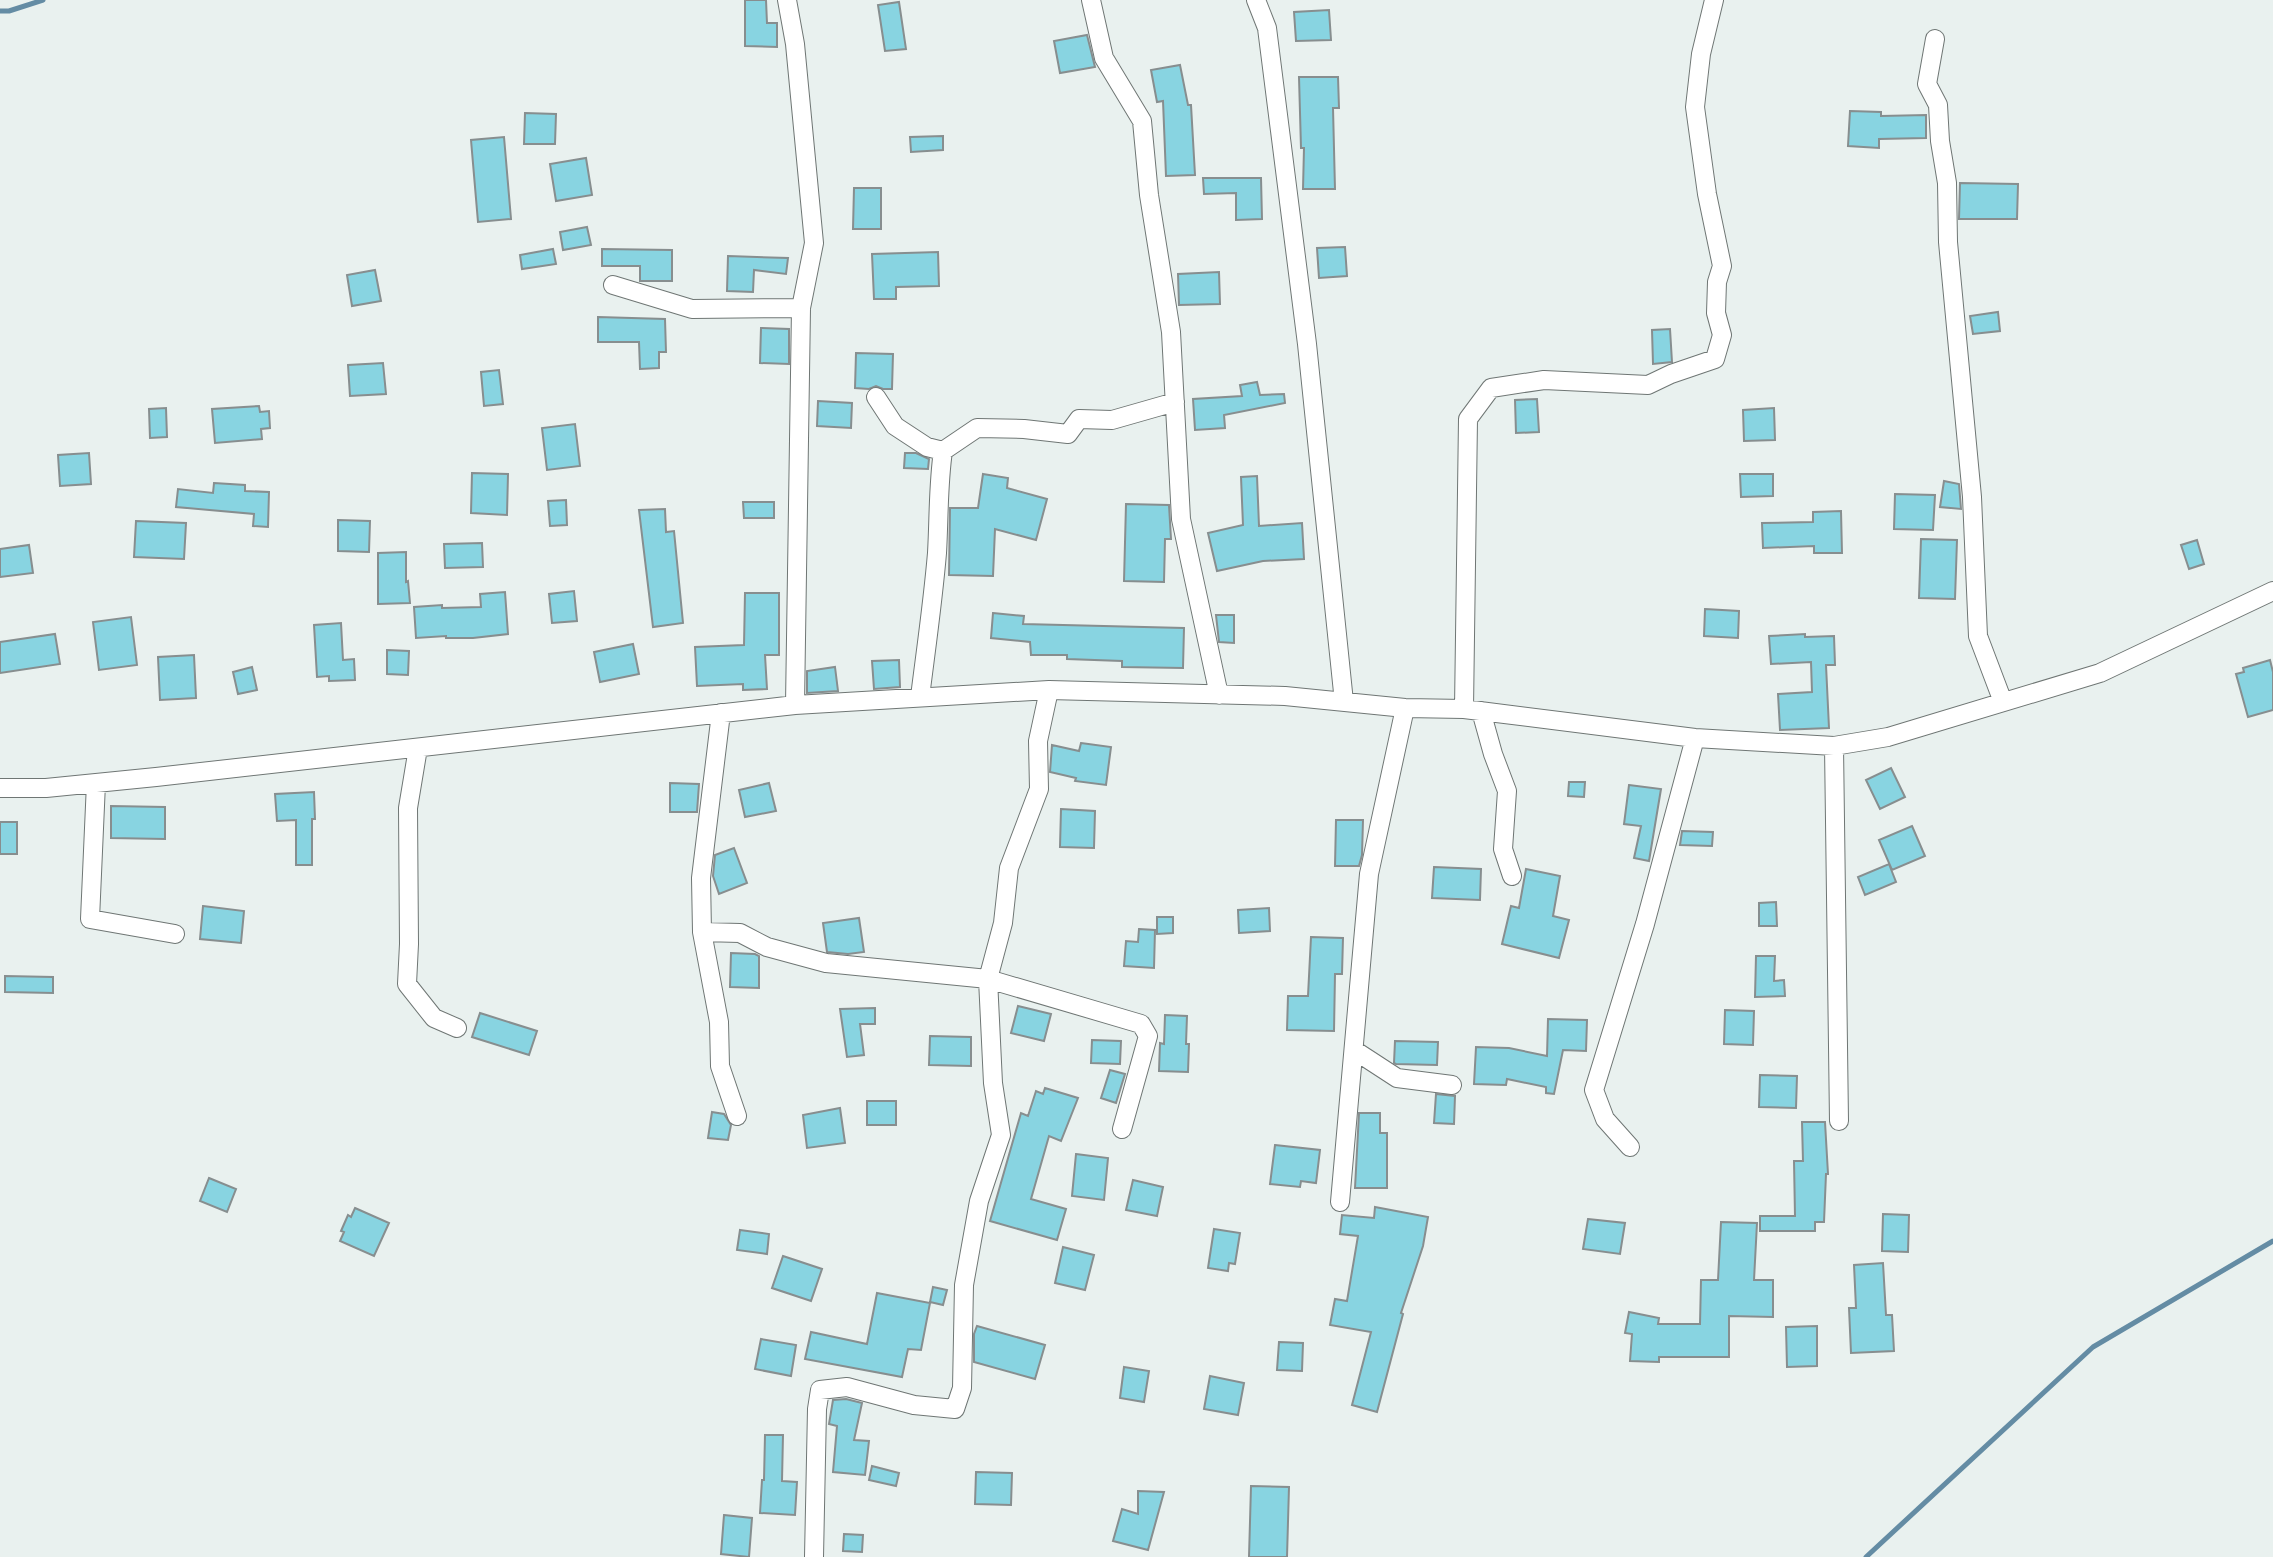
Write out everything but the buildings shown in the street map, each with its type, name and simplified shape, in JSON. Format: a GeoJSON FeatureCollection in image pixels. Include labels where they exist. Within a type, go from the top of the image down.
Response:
{"type":"FeatureCollection","features":[{"type":"Feature","properties":{"kind":"street"},"geometry":{"type":"LineString","coordinates":[[787,0],[814,243],[801,308],[795,705]]}},
{"type":"Feature","properties":{"kind":"street"},"geometry":{"type":"LineString","coordinates":[[1091,0],[1104,58],[1142,121],[1149,195],[1171,332],[1181,519],[1219,695]]}},
{"type":"Feature","properties":{"kind":"street"},"geometry":{"type":"LineString","coordinates":[[1256,0],[1267,28],[1300,289],[1344,702]]}},
{"type":"Feature","properties":{"kind":"street"},"geometry":{"type":"LineString","coordinates":[[1512,876],[1503,849],[1507,791],[1473,710],[1468,419],[1491,388],[1544,380],[1648,385],[1715,359],[1722,335],[1716,313],[1717,282],[1722,266],[1707,194],[1695,107],[1701,54],[1714,0]]}},
{"type":"Feature","properties":{"kind":"street"},"geometry":{"type":"LineString","coordinates":[[1936,39],[1927,84],[1938,105],[1940,141],[1947,183],[1948,242],[1972,496],[1978,636],[2003,702]]}},
{"type":"Feature","properties":{"kind":"street"},"geometry":{"type":"LineString","coordinates":[[613,285],[692,309],[801,308]]}},
{"type":"Feature","properties":{"kind":"street"},"geometry":{"type":"LineString","coordinates":[[876,397],[895,426],[927,447],[943,452]]}},
{"type":"Feature","properties":{"kind":"street"},"geometry":{"type":"LineString","coordinates":[[920,697],[935,573],[940,508],[938,481],[943,452],[977,428],[1068,434],[1079,419],[1112,420],[1175,402]]}},
{"type":"Feature","properties":{"kind":"street"},"geometry":{"type":"LineString","coordinates":[[0,789],[96,783],[795,705],[1049,690],[1285,696],[1405,708],[1473,710],[1695,738],[1834,746],[1888,737],[2100,673],[2273,591]]}},
{"type":"Feature","properties":{"kind":"street"},"geometry":{"type":"LineString","coordinates":[[814,1557],[817,1409],[820,1390],[847,1387],[914,1405],[955,1409],[962,1388],[964,1285],[979,1201],[1001,1136],[993,1083],[988,979],[1003,923],[1009,868],[1039,789],[1038,741],[1049,690]]}},
{"type":"Feature","properties":{"kind":"street"},"geometry":{"type":"LineString","coordinates":[[1340,1202],[1370,874],[1405,708]]}},
{"type":"Feature","properties":{"kind":"street"},"geometry":{"type":"LineString","coordinates":[[721,713],[701,878],[702,932],[719,1022],[720,1066],[737,1116]]}},
{"type":"Feature","properties":{"kind":"street"},"geometry":{"type":"LineString","coordinates":[[1629,1147],[1605,1119],[1594,1090],[1645,924],[1695,738]]}},
{"type":"Feature","properties":{"kind":"street"},"geometry":{"type":"LineString","coordinates":[[1834,746],[1839,1121]]}},
{"type":"Feature","properties":{"kind":"street"},"geometry":{"type":"LineString","coordinates":[[418,748],[408,808],[407,984],[434,1018],[457,1028]]}},
{"type":"Feature","properties":{"kind":"street"},"geometry":{"type":"LineString","coordinates":[[96,783],[90,919],[175,934]]}},
{"type":"Feature","properties":{"kind":"street"},"geometry":{"type":"LineString","coordinates":[[702,932],[740,933],[767,947],[826,963],[988,979],[1141,1024],[1148,1036],[1122,1129]]}},
{"type":"Feature","properties":{"kind":"street"},"geometry":{"type":"LineString","coordinates":[[1354,1050],[1397,1078],[1452,1085]]}},
{"type":"Feature","properties":{"kind":"waterway"},"geometry":{"type":"LineString","coordinates":[[0,11],[9,11],[43,0]]}},
{"type":"Feature","properties":{"kind":"waterway"},"geometry":{"type":"LineString","coordinates":[[1866,1557],[2093,1347],[2273,1241]]}}]}
